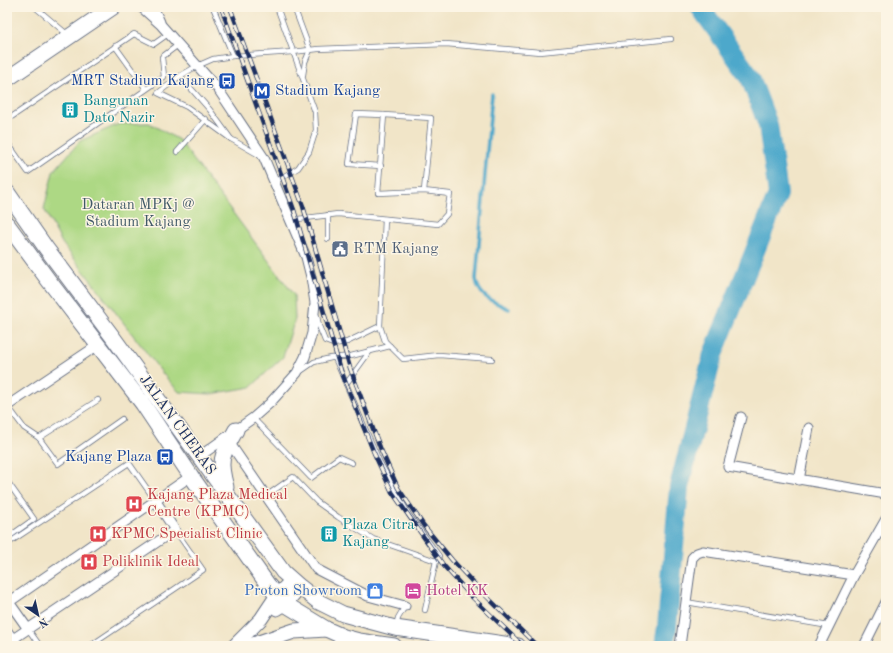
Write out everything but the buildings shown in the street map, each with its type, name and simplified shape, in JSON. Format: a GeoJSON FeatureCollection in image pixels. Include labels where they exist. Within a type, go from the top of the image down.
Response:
{"type":"FeatureCollection","features":[{"type":"Feature","properties":{"kind":"main road"},"geometry":{"type":"LineString","coordinates":[[7,79],[113,7]]}},
{"type":"Feature","properties":{"kind":"main road","name":"JALAN CHERAS"},"geometry":{"type":"LineString","coordinates":[[7,192],[46,248],[200,456],[283,572],[296,584],[319,602],[343,614],[395,628],[518,646]]}},
{"type":"Feature","properties":{"kind":"main road","name":"JALAN CHERAS"},"geometry":{"type":"LineString","coordinates":[[7,224],[143,404],[191,476],[268,585],[281,600],[326,629],[344,637],[359,642],[392,646]]}},
{"type":"Feature","properties":{"kind":"main road"},"geometry":{"type":"LineString","coordinates":[[229,496],[222,476],[221,464],[224,453],[233,436]]}},
{"type":"Feature","properties":{"kind":"main road"},"geometry":{"type":"LineString","coordinates":[[234,646],[296,584]]}},
{"type":"Feature","properties":{"kind":"main road"},"geometry":{"type":"LineString","coordinates":[[392,646],[395,628]]}},
{"type":"Feature","properties":{"kind":"main road"},"geometry":{"type":"LineString","coordinates":[[250,646],[294,631],[326,629]]}},
{"type":"Feature","properties":{"kind":"street"},"geometry":{"type":"LineString","coordinates":[[141,7],[161,25],[218,89],[264,158],[306,257],[315,303],[310,344],[297,373],[270,404],[233,436],[200,456]]}},
{"type":"Feature","properties":{"kind":"street"},"geometry":{"type":"LineString","coordinates":[[155,7],[155,11],[161,25]]}},
{"type":"Feature","properties":{"kind":"street"},"geometry":{"type":"LineString","coordinates":[[7,406],[98,345]]}},
{"type":"Feature","properties":{"kind":"street"},"geometry":{"type":"LineString","coordinates":[[741,417],[728,467],[886,494]]}},
{"type":"Feature","properties":{"kind":"street"},"geometry":{"type":"LineString","coordinates":[[798,480],[809,428]]}},
{"type":"Feature","properties":{"kind":"street"},"geometry":{"type":"LineString","coordinates":[[233,436],[266,496],[316,569],[368,596],[405,606]]}},
{"type":"Feature","properties":{"kind":"street"},"geometry":{"type":"LineString","coordinates":[[28,629],[8,600],[191,476]]}},
{"type":"Feature","properties":{"kind":"street"},"geometry":{"type":"LineString","coordinates":[[7,631],[15,643],[28,629],[175,530],[155,500]]}},
{"type":"Feature","properties":{"kind":"street"},"geometry":{"type":"LineString","coordinates":[[819,646],[854,575],[886,519]]}},
{"type":"Feature","properties":{"kind":"street"},"geometry":{"type":"LineString","coordinates":[[680,646],[692,558],[697,553],[703,551],[854,575]]}},
{"type":"Feature","properties":{"kind":"street"},"geometry":{"type":"LineString","coordinates":[[864,646],[886,602]]}},
{"type":"Feature","properties":{"kind":"lane"},"geometry":{"type":"LineString","coordinates":[[35,7],[69,36]]}},
{"type":"Feature","properties":{"kind":"lane"},"geometry":{"type":"LineString","coordinates":[[213,7],[233,56]]}},
{"type":"Feature","properties":{"kind":"lane"},"geometry":{"type":"LineString","coordinates":[[274,182],[298,168],[309,152],[316,130],[315,112],[277,7]]}},
{"type":"Feature","properties":{"kind":"lane"},"geometry":{"type":"LineString","coordinates":[[294,7],[310,50],[305,62],[303,76]]}},
{"type":"Feature","properties":{"kind":"lane"},"geometry":{"type":"LineString","coordinates":[[7,120],[134,34],[154,44],[168,34]]}},
{"type":"Feature","properties":{"kind":"lane"},"geometry":{"type":"LineString","coordinates":[[264,158],[231,139],[206,119],[187,107],[158,92],[197,66],[212,60],[233,56],[310,50],[446,44],[540,52],[671,39]]}},
{"type":"Feature","properties":{"kind":"lane"},"geometry":{"type":"LineString","coordinates":[[7,142],[28,172],[164,77],[162,57],[178,45]]}},
{"type":"Feature","properties":{"kind":"lane"},"geometry":{"type":"LineString","coordinates":[[115,46],[146,89]]}},
{"type":"Feature","properties":{"kind":"lane"},"geometry":{"type":"LineString","coordinates":[[180,76],[210,110],[231,139]]}},
{"type":"Feature","properties":{"kind":"lane"},"geometry":{"type":"LineString","coordinates":[[380,166],[349,164],[356,114],[431,118],[424,192]]}},
{"type":"Feature","properties":{"kind":"lane"},"geometry":{"type":"LineString","coordinates":[[290,220],[338,214],[438,224],[447,214],[450,194],[424,192],[378,193],[384,115]]}},
{"type":"Feature","properties":{"kind":"lane"},"geometry":{"type":"LineString","coordinates":[[177,152],[206,119]]}},
{"type":"Feature","properties":{"kind":"lane"},"geometry":{"type":"LineString","coordinates":[[328,215],[328,239]]}},
{"type":"Feature","properties":{"kind":"lane"},"geometry":{"type":"LineString","coordinates":[[385,218],[380,326],[385,341],[403,359],[439,355],[492,359]]}},
{"type":"Feature","properties":{"kind":"lane"},"geometry":{"type":"LineString","coordinates":[[315,303],[321,334],[325,340],[333,344],[347,342],[380,326]]}},
{"type":"Feature","properties":{"kind":"lane"},"geometry":{"type":"LineString","coordinates":[[297,373],[314,362],[351,356],[390,346]]}},
{"type":"Feature","properties":{"kind":"lane"},"geometry":{"type":"LineString","coordinates":[[346,384],[370,351]]}},
{"type":"Feature","properties":{"kind":"lane"},"geometry":{"type":"LineString","coordinates":[[335,358],[379,461],[409,515],[439,556],[436,561],[425,610]]}},
{"type":"Feature","properties":{"kind":"lane"},"geometry":{"type":"LineString","coordinates":[[39,438],[98,400]]}},
{"type":"Feature","properties":{"kind":"lane"},"geometry":{"type":"LineString","coordinates":[[7,406],[24,428],[39,438],[58,464],[122,419]]}},
{"type":"Feature","properties":{"kind":"lane"},"geometry":{"type":"LineString","coordinates":[[253,418],[311,478],[339,457],[352,463]]}},
{"type":"Feature","properties":{"kind":"lane"},"geometry":{"type":"LineString","coordinates":[[7,544],[129,463],[155,500]]}},
{"type":"Feature","properties":{"kind":"lane"},"geometry":{"type":"LineString","coordinates":[[266,496],[293,477],[317,502],[373,539],[436,561]]}},
{"type":"Feature","properties":{"kind":"lane"},"geometry":{"type":"LineString","coordinates":[[7,481],[34,519],[7,538]]}},
{"type":"Feature","properties":{"kind":"lane"},"geometry":{"type":"LineString","coordinates":[[90,646],[203,570],[175,530]]}},
{"type":"Feature","properties":{"kind":"lane"},"geometry":{"type":"LineString","coordinates":[[686,602],[829,626]]}},
{"type":"Feature","properties":{"kind":"lane"},"geometry":{"type":"LineString","coordinates":[[395,628],[398,618],[405,606]]}},
{"type":"Feature","properties":{"kind":"lane"},"geometry":{"type":"LineString","coordinates":[[28,629],[40,646]]}},
{"type":"Feature","properties":{"kind":"green space","name":"Dataran MPKj @ Stadium Kajang"},"geometry":{"type":"Polygon","coordinates":[[[149,123],[179,140],[294,295],[295,319],[283,357],[251,387],[211,394],[179,392],[163,374],[62,243],[44,209],[53,172],[80,141],[119,124],[149,123]]]}},
{"type":"Feature","properties":{"kind":"waterway"},"geometry":{"type":"LineString","coordinates":[[664,646],[667,627],[679,487],[713,354],[778,194],[768,125],[750,77],[700,7]]}},
{"type":"Feature","properties":{"kind":"waterway"},"geometry":{"type":"LineString","coordinates":[[492,94],[476,279],[480,291],[484,295],[492,301],[509,309]]}},
{"type":"Feature","properties":{"kind":"railway"},"geometry":{"type":"LineString","coordinates":[[221,7],[294,210],[341,371],[374,453],[392,492],[444,566],[471,596],[523,646]]}},
{"type":"Feature","properties":{"kind":"railway"},"geometry":{"type":"LineString","coordinates":[[230,7],[303,206],[350,368],[381,450],[398,488],[424,526],[452,560],[537,646]]}},
{"type":"Feature","properties":{"kind":"place","name":"MRT Stadium Kajang"},"geometry":{"type":"Point","coordinates":[227,81]}},
{"type":"Feature","properties":{"kind":"place","name":"Stadium Kajang"},"geometry":{"type":"Point","coordinates":[262,91]}},
{"type":"Feature","properties":{"kind":"place","name":"Bangunan Dato Nazir"},"geometry":{"type":"Point","coordinates":[70,110]}},
{"type":"Feature","properties":{"kind":"place","name":"RTM Kajang"},"geometry":{"type":"Point","coordinates":[340,249]}},
{"type":"Feature","properties":{"kind":"place","name":"Kajang Plaza"},"geometry":{"type":"Point","coordinates":[165,457]}},
{"type":"Feature","properties":{"kind":"place","name":"Kajang Plaza Medical Centre (KPMC)"},"geometry":{"type":"Point","coordinates":[134,504]}},
{"type":"Feature","properties":{"kind":"place","name":"KPMC Specialist Clinic"},"geometry":{"type":"Point","coordinates":[98,534]}},
{"type":"Feature","properties":{"kind":"place","name":"Plaza Citra Kajang"},"geometry":{"type":"Point","coordinates":[329,534]}},
{"type":"Feature","properties":{"kind":"place","name":"Poliklinik Ideal"},"geometry":{"type":"Point","coordinates":[89,562]}},
{"type":"Feature","properties":{"kind":"place","name":"Proton Showroom"},"geometry":{"type":"Point","coordinates":[375,591]}},
{"type":"Feature","properties":{"kind":"place","name":"Hotel KK"},"geometry":{"type":"Point","coordinates":[413,591]}}]}
